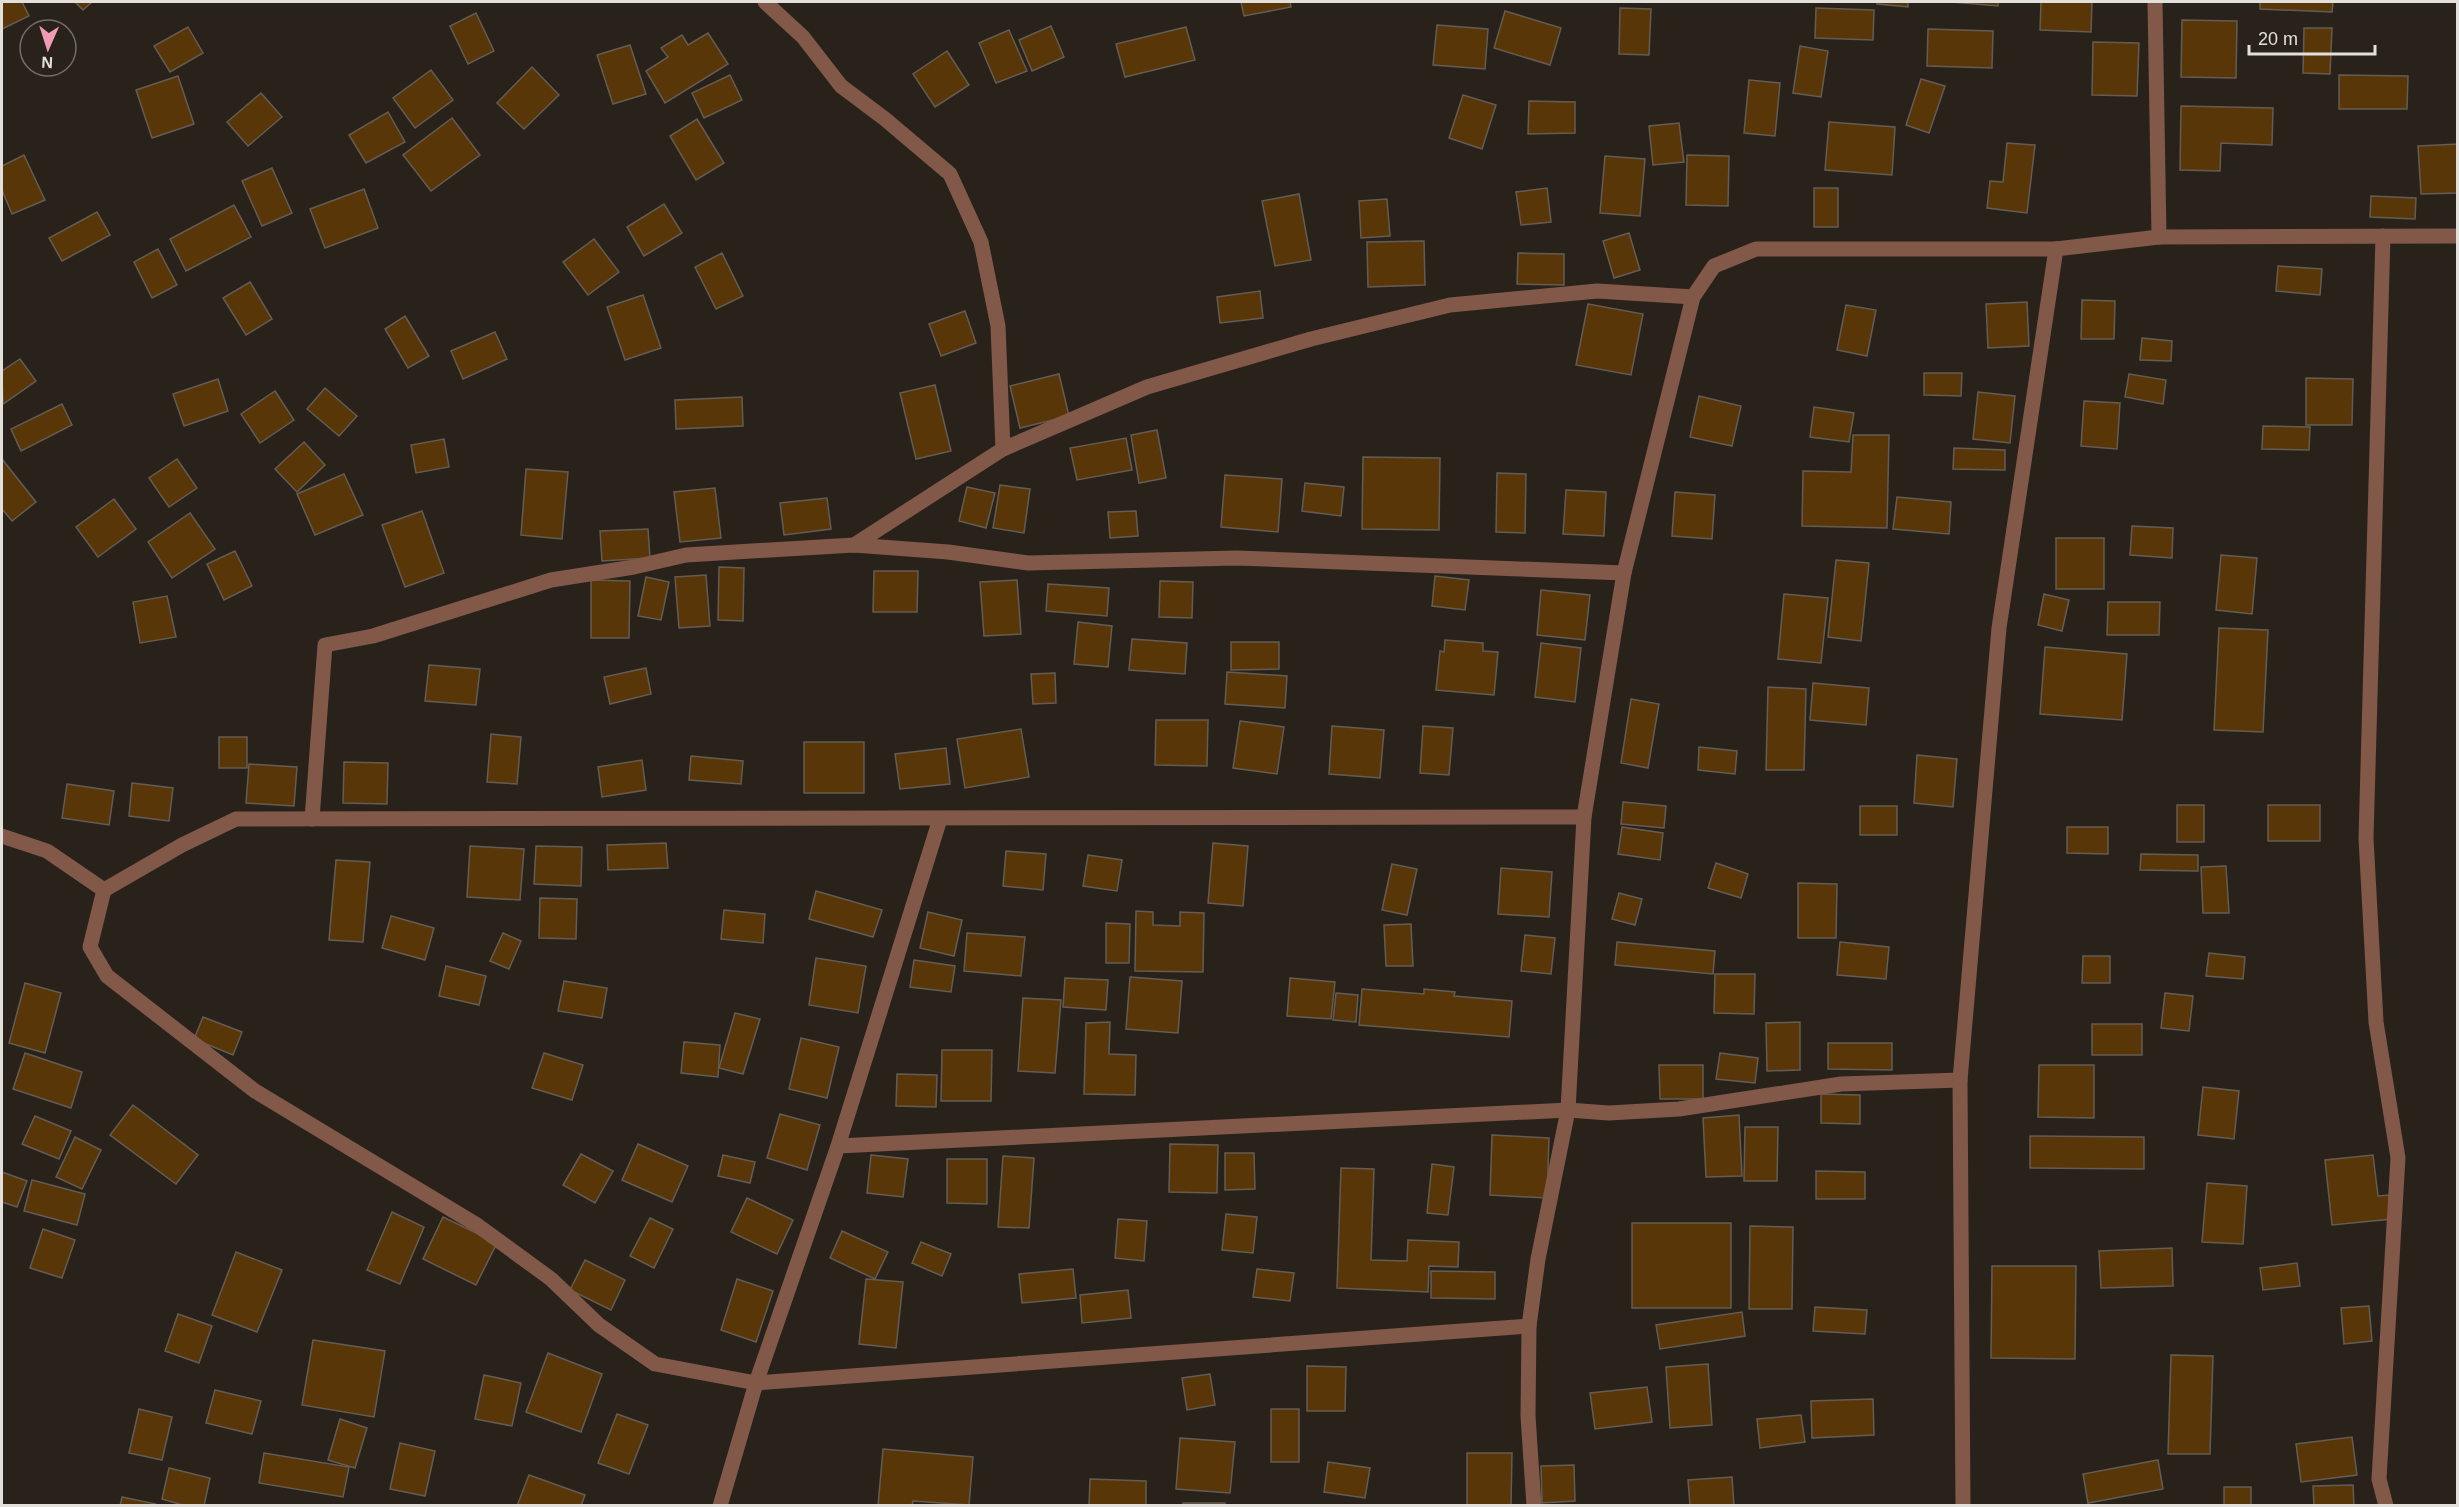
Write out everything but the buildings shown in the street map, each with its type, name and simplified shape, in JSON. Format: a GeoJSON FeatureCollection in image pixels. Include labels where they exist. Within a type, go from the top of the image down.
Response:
{"type":"FeatureCollection","features":[{"type":"Feature","properties":{"kind":"street"},"geometry":{"type":"LineString","coordinates":[[765,2],[803,37],[841,86],[885,119],[950,174],[981,242],[998,326],[1003,449]]}},
{"type":"Feature","properties":{"kind":"street"},"geometry":{"type":"LineString","coordinates":[[2155,2],[2159,237]]}},
{"type":"Feature","properties":{"kind":"street"},"geometry":{"type":"LineString","coordinates":[[2383,236],[2366,838],[2376,1022],[2398,1158],[2379,1479],[2386,1506]]}},
{"type":"Feature","properties":{"kind":"street"},"geometry":{"type":"LineString","coordinates":[[1534,1506],[1528,1416],[1529,1326],[1538,1258],[1568,1110],[1584,817],[1624,573],[1693,297],[1714,266],[1756,249],[2056,249],[2159,237],[2457,236]]}},
{"type":"Feature","properties":{"kind":"street"},"geometry":{"type":"LineString","coordinates":[[1963,1506],[1960,1080],[1999,628],[2056,249]]}},
{"type":"Feature","properties":{"kind":"street"},"geometry":{"type":"LineString","coordinates":[[854,544],[1003,449],[1147,387],[1311,339],[1450,305],[1597,291],[1693,297]]}},
{"type":"Feature","properties":{"kind":"street"},"geometry":{"type":"LineString","coordinates":[[312,819],[325,645],[373,636],[551,580],[634,567],[686,555],[854,544],[948,552],[1028,563],[1237,558],[1624,573]]}},
{"type":"Feature","properties":{"kind":"street"},"geometry":{"type":"LineString","coordinates":[[1529,1326],[756,1383],[655,1364],[598,1324],[551,1280],[477,1225],[255,1091],[107,976],[90,947],[104,890],[182,844],[236,819],[1584,817]]}},
{"type":"Feature","properties":{"kind":"street"},"geometry":{"type":"LineString","coordinates":[[720,1506],[756,1383],[838,1146],[940,819]]}},
{"type":"Feature","properties":{"kind":"street"},"geometry":{"type":"LineString","coordinates":[[2,836],[47,851],[104,890]]}},
{"type":"Feature","properties":{"kind":"street"},"geometry":{"type":"LineString","coordinates":[[838,1146],[1568,1110],[1609,1113],[1679,1109],[1841,1084],[1960,1080]]}}]}
